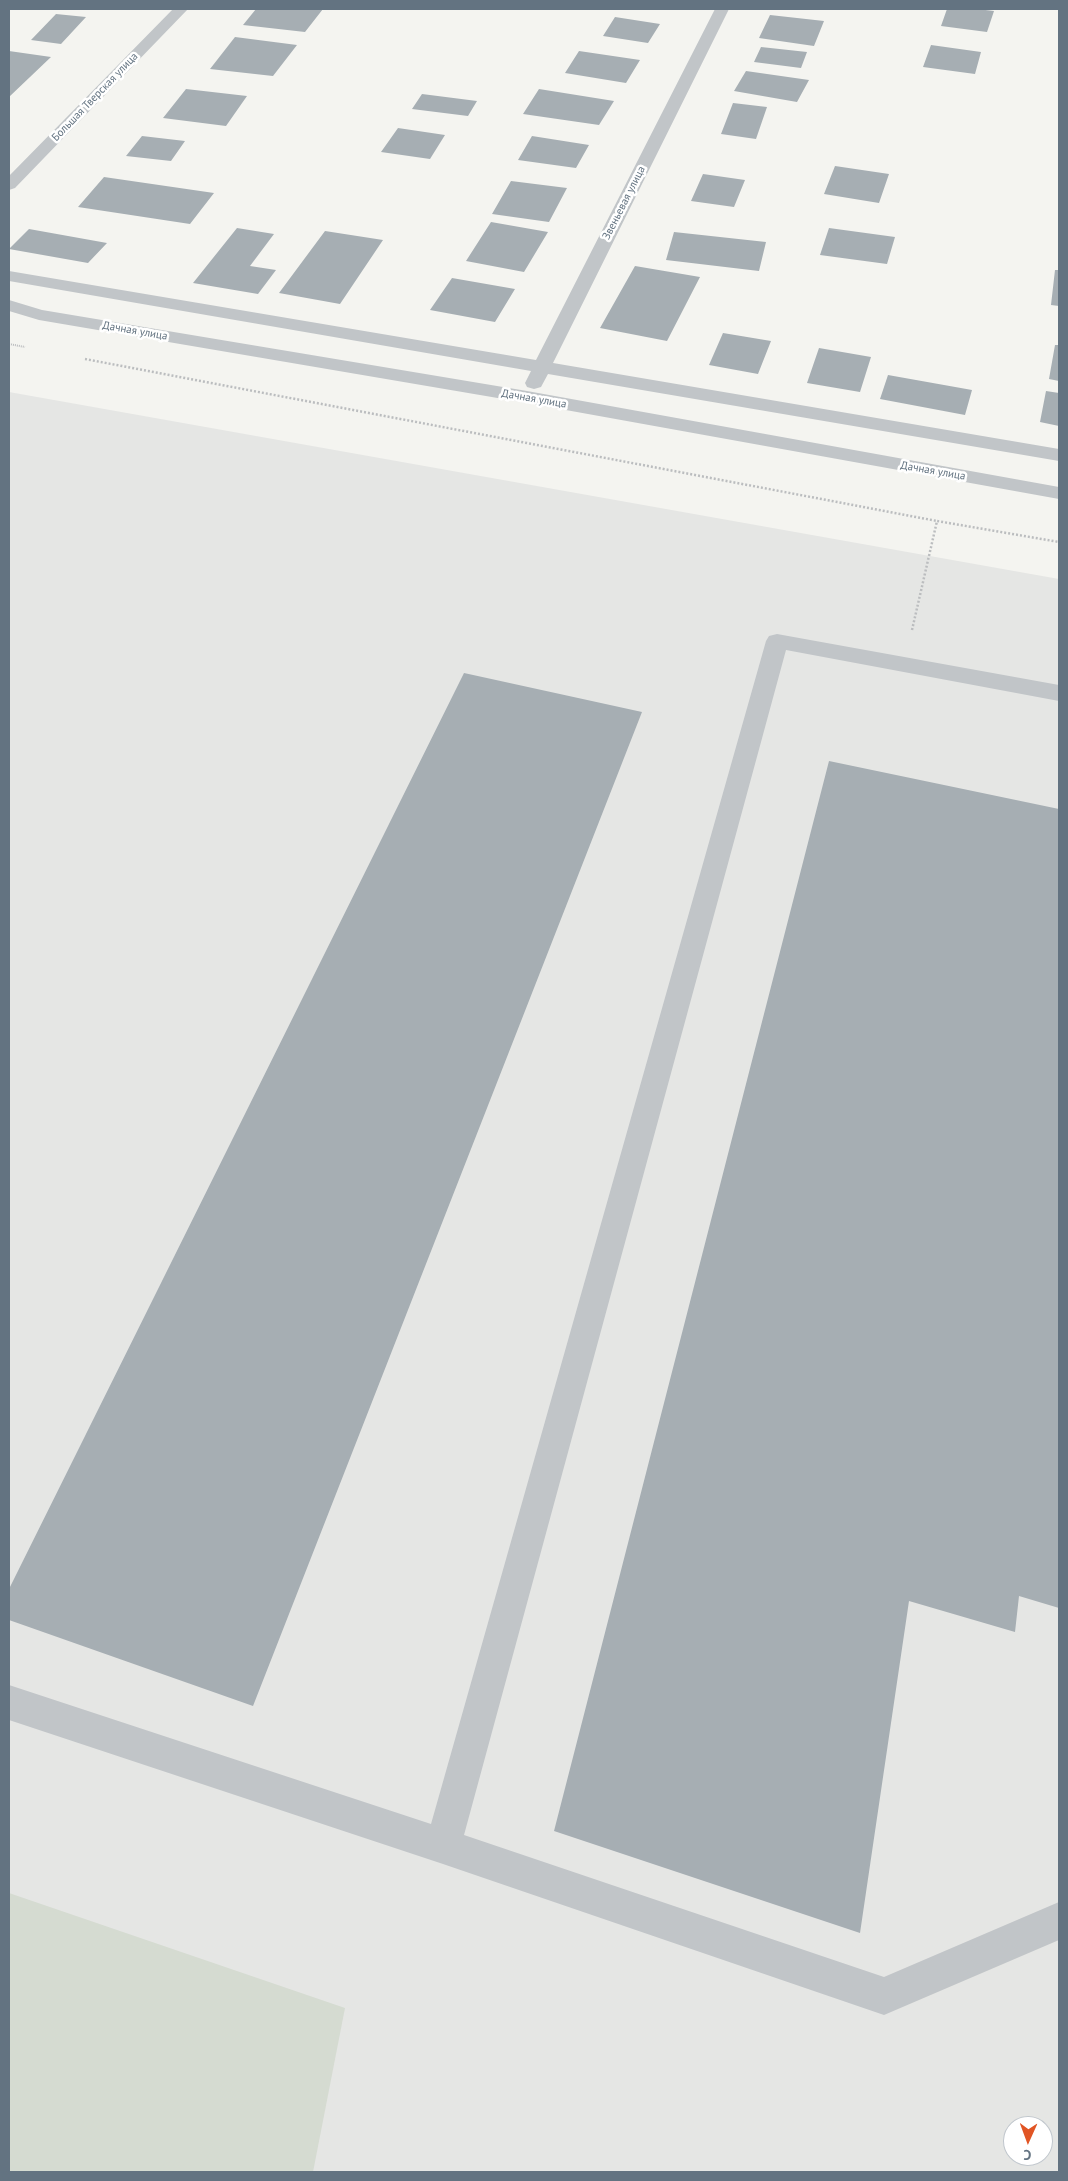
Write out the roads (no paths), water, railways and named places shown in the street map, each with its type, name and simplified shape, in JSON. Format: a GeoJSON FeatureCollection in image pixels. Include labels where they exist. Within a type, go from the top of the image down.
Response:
{"type":"FeatureCollection","features":[{"type":"Feature","properties":{"kind":"street","name":"Большая Тверская улица"},"geometry":{"type":"LineString","coordinates":[[9,185],[181,9]]}},
{"type":"Feature","properties":{"kind":"street","name":"Звеньевая улица"},"geometry":{"type":"LineString","coordinates":[[527,397],[722,9]]}},
{"type":"Feature","properties":{"kind":"street"},"geometry":{"type":"LineString","coordinates":[[9,276],[1059,455]]}},
{"type":"Feature","properties":{"kind":"street","name":"Дачная улица"},"geometry":{"type":"LineString","coordinates":[[9,305],[49,316],[527,397],[1059,493]]}},
{"type":"Feature","properties":{"kind":"street"},"geometry":{"type":"LineString","coordinates":[[443,1846],[777,640],[1059,694]]}},
{"type":"Feature","properties":{"kind":"street"},"geometry":{"type":"LineString","coordinates":[[9,1703],[443,1846],[884,1996],[1059,1921]]}}]}
